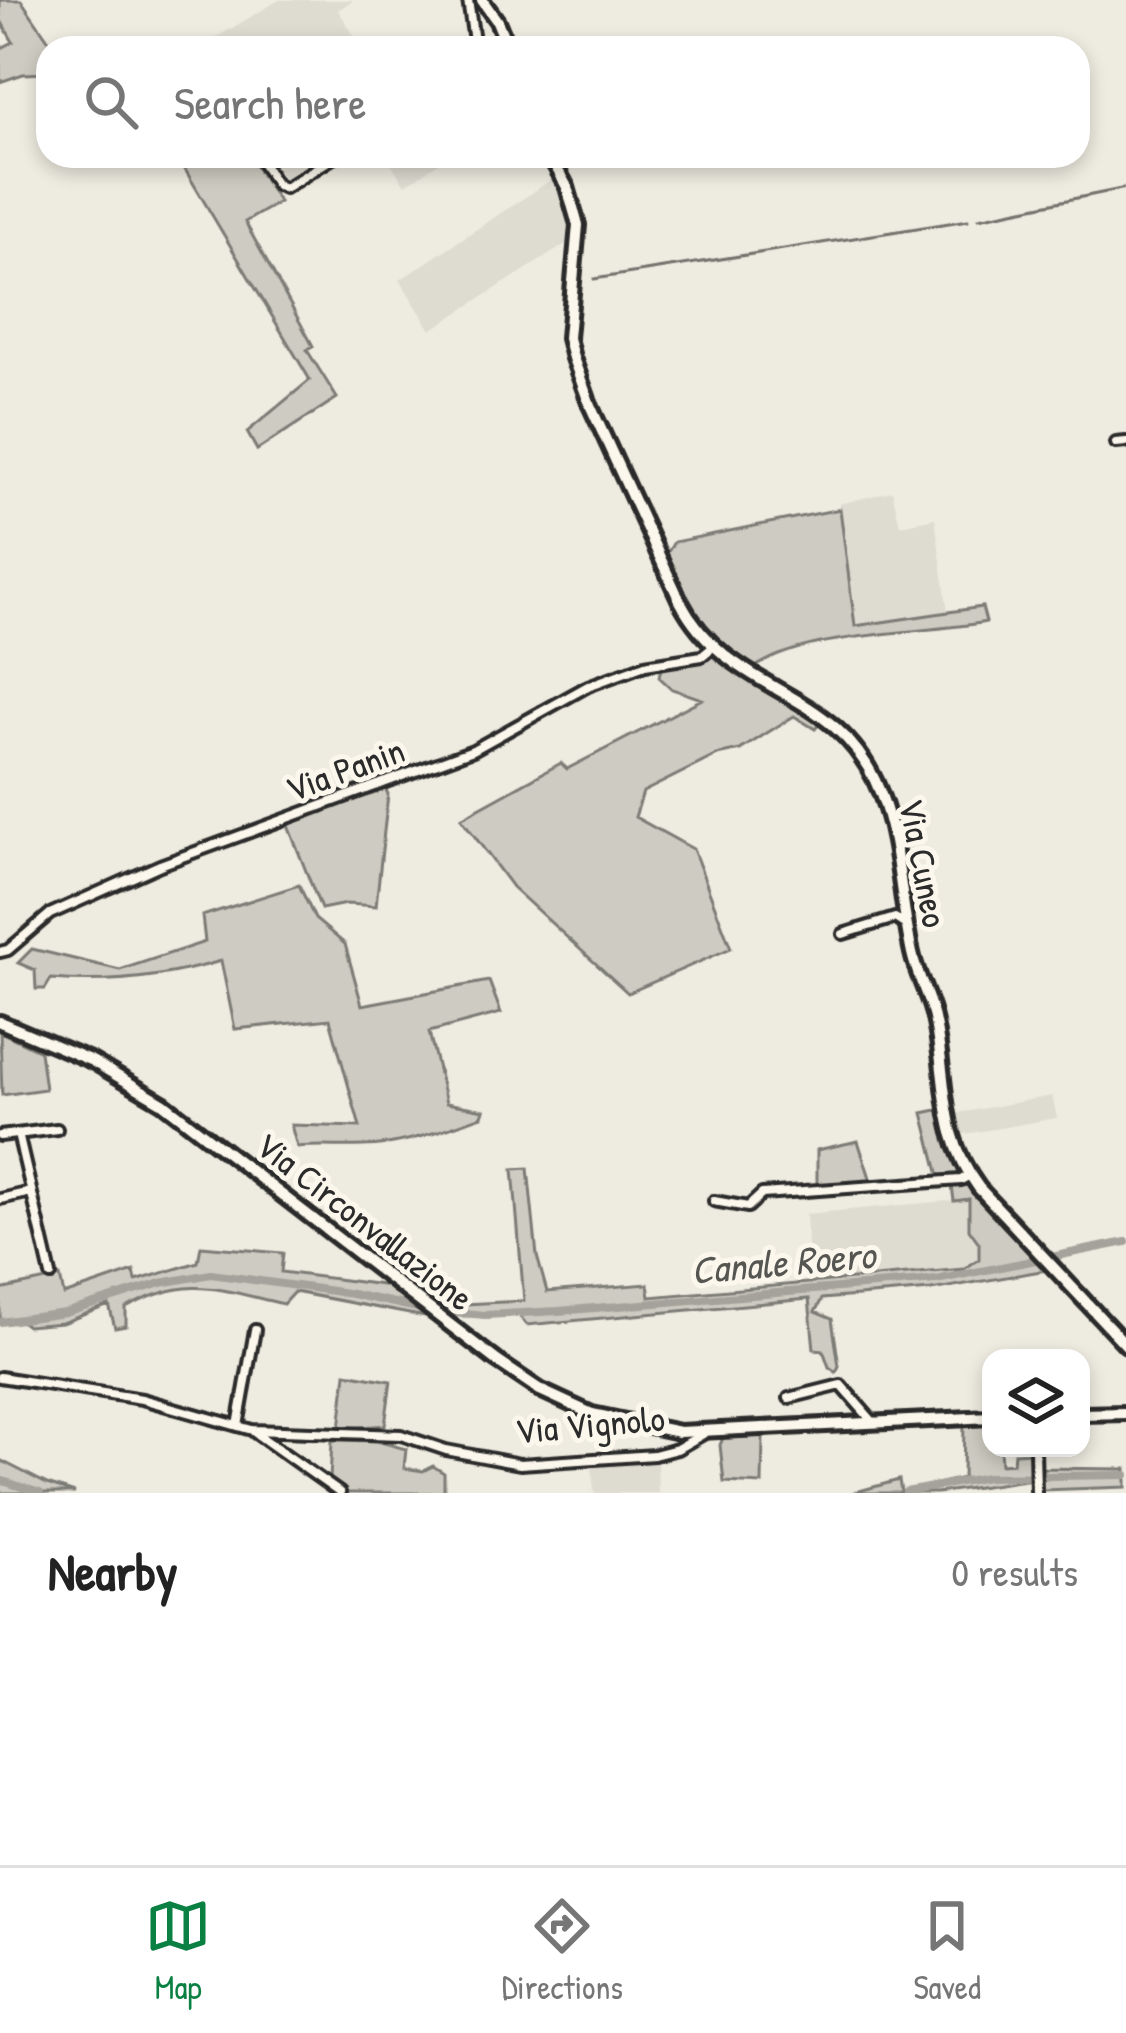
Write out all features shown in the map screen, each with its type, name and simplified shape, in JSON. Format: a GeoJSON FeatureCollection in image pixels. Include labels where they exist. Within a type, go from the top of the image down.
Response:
{"type":"FeatureCollection","features":[{"type":"Feature","properties":{"kind":"street"},"geometry":{"type":"LineString","coordinates":[[469,0],[474,36]]}},
{"type":"Feature","properties":{"kind":"street"},"geometry":{"type":"LineString","coordinates":[[482,0],[503,36]]}},
{"type":"Feature","properties":{"kind":"street"},"geometry":{"type":"LineString","coordinates":[[476,36],[486,20],[497,21]]}},
{"type":"Feature","properties":{"kind":"street"},"geometry":{"type":"LineString","coordinates":[[266,168],[277,185],[285,188],[317,168]]}},
{"type":"Feature","properties":{"kind":"street","name":"Via Cuneo"},"geometry":{"type":"LineString","coordinates":[[557,168],[578,225],[568,338],[573,358],[680,601],[713,647],[747,673],[821,712],[861,754],[881,792],[899,913],[934,1017],[947,1118],[960,1160],[1126,1345]]}},
{"type":"Feature","properties":{"kind":"street","name":"Via Panin"},"geometry":{"type":"LineString","coordinates":[[0,952],[50,914],[160,865],[473,750],[588,686],[645,665],[703,656],[713,647]]}},
{"type":"Feature","properties":{"kind":"street"},"geometry":{"type":"LineString","coordinates":[[843,934],[899,913]]}},
{"type":"Feature","properties":{"kind":"street","name":"Via Circonvallazione"},"geometry":{"type":"LineString","coordinates":[[1,1022],[92,1061],[163,1103],[540,1390],[614,1420],[703,1433]]}},
{"type":"Feature","properties":{"kind":"street"},"geometry":{"type":"LineString","coordinates":[[0,1136],[57,1129]]}},
{"type":"Feature","properties":{"kind":"street"},"geometry":{"type":"LineString","coordinates":[[17,1134],[51,1275]]}},
{"type":"Feature","properties":{"kind":"street"},"geometry":{"type":"LineString","coordinates":[[714,1201],[748,1207],[762,1193],[961,1180],[970,1175]]}},
{"type":"Feature","properties":{"kind":"street"},"geometry":{"type":"LineString","coordinates":[[0,1199],[31,1192]]}},
{"type":"Feature","properties":{"kind":"street"},"geometry":{"type":"LineString","coordinates":[[238,1426],[255,1330]]}},
{"type":"Feature","properties":{"kind":"street","name":"Via Vignolo"},"geometry":{"type":"LineString","coordinates":[[0,1377],[120,1394],[252,1430],[401,1435],[498,1461],[536,1464],[654,1455],[682,1447],[703,1433],[982,1418]]}},
{"type":"Feature","properties":{"kind":"street"},"geometry":{"type":"LineString","coordinates":[[789,1398],[841,1385],[874,1424]]}},
{"type":"Feature","properties":{"kind":"street"},"geometry":{"type":"LineString","coordinates":[[1090,1414],[1126,1413]]}},
{"type":"Feature","properties":{"kind":"street"},"geometry":{"type":"LineString","coordinates":[[252,1430],[340,1493]]}},
{"type":"Feature","properties":{"kind":"street"},"geometry":{"type":"LineString","coordinates":[[1035,1457],[1036,1493]]}},
{"type":"Feature","properties":{"kind":"shaded area"},"geometry":{"type":"Polygon","coordinates":[[[0,0],[21,0],[46,36],[36,36],[36,73],[0,82],[0,49],[13,42],[0,19],[0,0]]]}},
{"type":"Feature","properties":{"kind":"shaded area"},"geometry":{"type":"Polygon","coordinates":[[[279,0],[353,0],[338,10],[354,36],[219,36],[279,0]]]}},
{"type":"Feature","properties":{"kind":"shaded area"},"geometry":{"type":"Polygon","coordinates":[[[184,168],[257,168],[279,202],[245,222],[313,346],[307,350],[337,398],[257,450],[247,432],[310,380],[184,168]]]}},
{"type":"Feature","properties":{"kind":"shaded area"},"geometry":{"type":"Polygon","coordinates":[[[277,168],[308,168],[289,180],[277,168]]]}},
{"type":"Feature","properties":{"kind":"shaded area"},"geometry":{"type":"Polygon","coordinates":[[[394,168],[431,168],[405,185],[394,168]]]}},
{"type":"Feature","properties":{"kind":"shaded area"},"geometry":{"type":"Polygon","coordinates":[[[554,178],[569,242],[431,330],[400,280],[554,178]]]}},
{"type":"Feature","properties":{"kind":"shaded area"},"geometry":{"type":"Polygon","coordinates":[[[892,491],[900,525],[935,518],[948,613],[855,626],[839,504],[892,491]]]}},
{"type":"Feature","properties":{"kind":"shaded area"},"geometry":{"type":"Polygon","coordinates":[[[840,509],[855,626],[982,607],[986,622],[824,642],[766,661],[744,676],[823,720],[815,729],[794,716],[740,750],[717,755],[643,792],[635,817],[693,849],[731,948],[628,993],[512,887],[461,818],[561,763],[567,769],[702,699],[672,689],[659,677],[661,667],[713,656],[721,661],[732,654],[700,620],[666,555],[674,542],[840,509]]]}},
{"type":"Feature","properties":{"kind":"shaded area"},"geometry":{"type":"Polygon","coordinates":[[[385,788],[376,906],[346,904],[321,909],[287,823],[385,788]]]}},
{"type":"Feature","properties":{"kind":"shaded area"},"geometry":{"type":"Polygon","coordinates":[[[299,885],[315,919],[345,944],[362,1005],[489,981],[501,1013],[429,1032],[446,1103],[484,1110],[482,1116],[393,1143],[297,1147],[291,1125],[360,1127],[330,1019],[235,1029],[221,961],[137,978],[51,979],[45,989],[36,989],[35,970],[18,963],[32,949],[120,970],[205,942],[202,916],[299,885]]]}},
{"type":"Feature","properties":{"kind":"shaded area"},"geometry":{"type":"Polygon","coordinates":[[[0,1032],[40,1051],[45,1089],[2,1095],[0,1032]]]}},
{"type":"Feature","properties":{"kind":"shaded area"},"geometry":{"type":"Polygon","coordinates":[[[1052,1096],[1057,1118],[959,1135],[953,1114],[1052,1096]]]}},
{"type":"Feature","properties":{"kind":"shaded area"},"geometry":{"type":"Polygon","coordinates":[[[942,1109],[959,1175],[1047,1270],[931,1290],[822,1299],[815,1312],[832,1319],[836,1372],[823,1350],[814,1349],[809,1299],[527,1325],[519,1315],[464,1316],[464,1304],[524,1301],[513,1169],[528,1168],[537,1256],[547,1292],[648,1284],[650,1297],[964,1269],[979,1259],[979,1243],[969,1229],[969,1199],[954,1201],[952,1186],[939,1176],[923,1113],[942,1109]]]}},
{"type":"Feature","properties":{"kind":"shaded area"},"geometry":{"type":"Polygon","coordinates":[[[858,1141],[871,1181],[817,1186],[817,1150],[858,1141]]]}},
{"type":"Feature","properties":{"kind":"shaded area"},"geometry":{"type":"Polygon","coordinates":[[[969,1199],[969,1229],[979,1243],[979,1260],[964,1269],[810,1280],[806,1214],[969,1199]]]}},
{"type":"Feature","properties":{"kind":"shaded area"},"geometry":{"type":"Polygon","coordinates":[[[201,1246],[283,1253],[281,1272],[390,1286],[425,1317],[294,1292],[283,1304],[186,1288],[126,1308],[126,1326],[115,1328],[109,1305],[62,1323],[27,1326],[17,1318],[0,1321],[0,1290],[60,1277],[64,1295],[134,1271],[136,1281],[198,1262],[201,1246]]]}},
{"type":"Feature","properties":{"kind":"shaded area"},"geometry":{"type":"Polygon","coordinates":[[[346,1373],[391,1381],[385,1425],[340,1429],[346,1373]]]}},
{"type":"Feature","properties":{"kind":"shaded area"},"geometry":{"type":"Polygon","coordinates":[[[982,1423],[982,1457],[1001,1457],[1001,1464],[1013,1463],[1014,1457],[1032,1457],[1033,1468],[1126,1469],[1126,1487],[1042,1490],[1032,1479],[937,1493],[852,1493],[899,1480],[901,1492],[963,1478],[964,1424],[982,1423]]]}},
{"type":"Feature","properties":{"kind":"shaded area"},"geometry":{"type":"Polygon","coordinates":[[[763,1436],[762,1484],[724,1482],[723,1438],[763,1436]]]}},
{"type":"Feature","properties":{"kind":"shaded area"},"geometry":{"type":"Polygon","coordinates":[[[332,1440],[377,1441],[406,1449],[404,1468],[423,1471],[433,1466],[444,1473],[444,1493],[348,1493],[330,1480],[332,1440]]]}},
{"type":"Feature","properties":{"kind":"shaded area"},"geometry":{"type":"Polygon","coordinates":[[[657,1459],[658,1493],[594,1493],[592,1463],[657,1459]]]}},
{"type":"Feature","properties":{"kind":"shaded area"},"geometry":{"type":"Polygon","coordinates":[[[0,1460],[47,1484],[75,1493],[0,1493],[0,1460]]]}},
{"type":"Feature","properties":{"kind":"waterway"},"geometry":{"type":"LineString","coordinates":[[489,0],[498,14]]}},
{"type":"Feature","properties":{"kind":"waterway"},"geometry":{"type":"LineString","coordinates":[[979,218],[1126,188]]}},
{"type":"Feature","properties":{"kind":"waterway"},"geometry":{"type":"LineString","coordinates":[[594,279],[968,220]]}},
{"type":"Feature","properties":{"kind":"waterway","name":"Canale Roero"},"geometry":{"type":"LineString","coordinates":[[442,1311],[485,1315],[558,1311],[936,1280],[1126,1242]]}},
{"type":"Feature","properties":{"kind":"waterway","name":"Canale Roero"},"geometry":{"type":"LineString","coordinates":[[0,1322],[65,1313],[161,1283],[211,1274],[422,1309]]}},
{"type":"Feature","properties":{"kind":"waterway"},"geometry":{"type":"LineString","coordinates":[[906,1492],[987,1477],[1126,1475]]}},
{"type":"Feature","properties":{"kind":"waterway"},"geometry":{"type":"LineString","coordinates":[[0,1480],[40,1493]]}}]}
